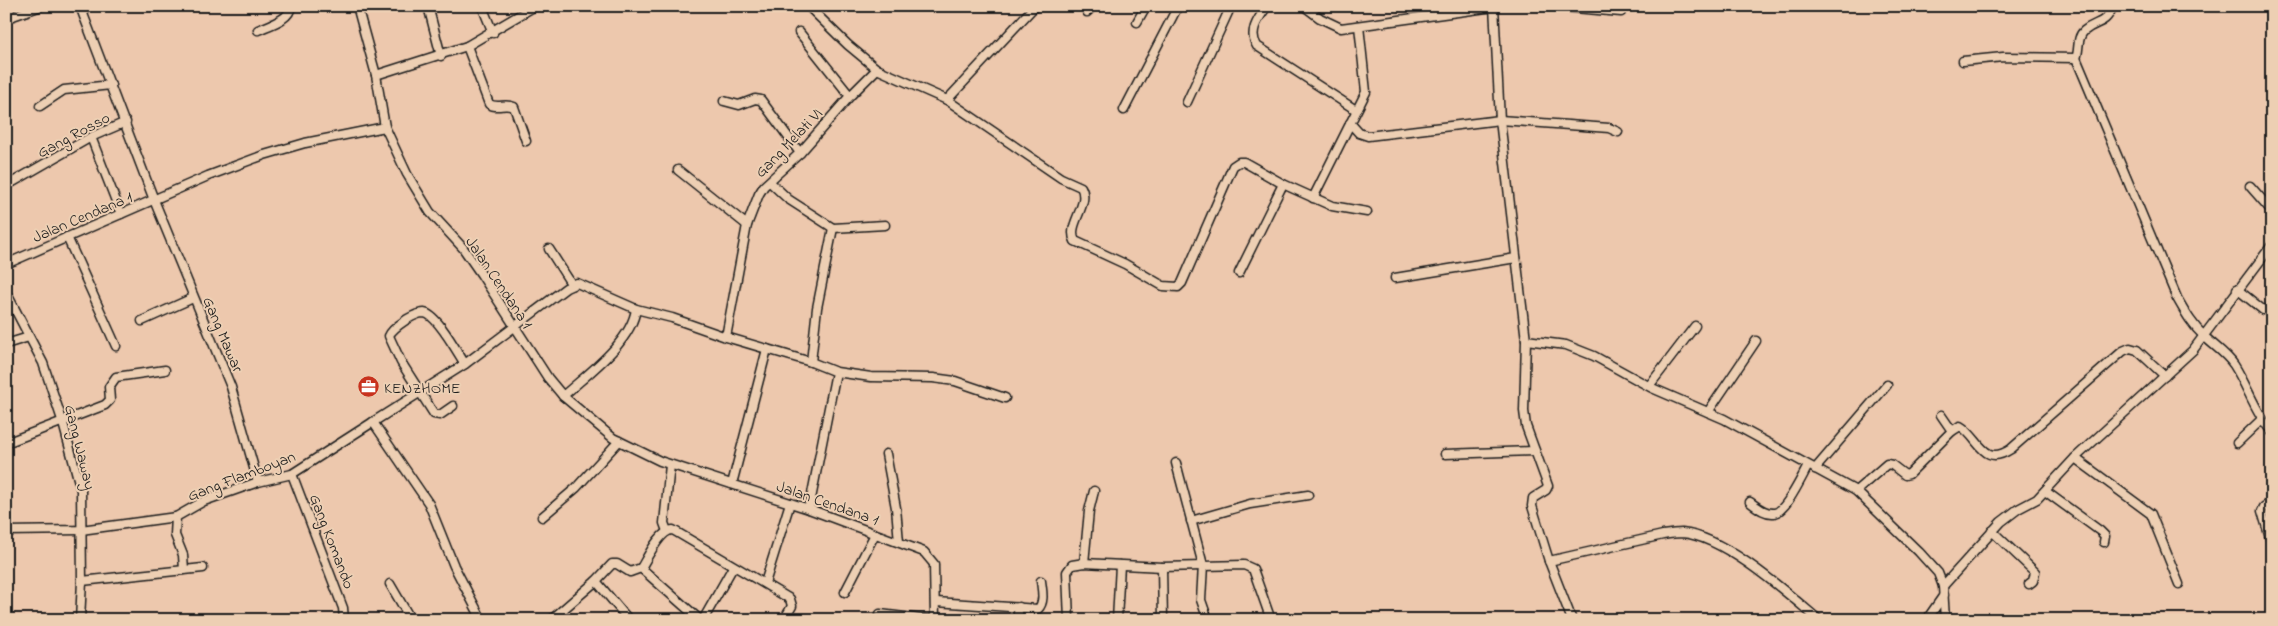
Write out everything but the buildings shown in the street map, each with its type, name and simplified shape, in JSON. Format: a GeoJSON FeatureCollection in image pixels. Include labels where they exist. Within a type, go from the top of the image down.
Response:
{"type":"FeatureCollection","features":[{"type":"Feature","properties":{"kind":"street"},"geometry":{"type":"LineString","coordinates":[[10,17],[41,6]]}},
{"type":"Feature","properties":{"kind":"street","name":"Gang Mawar"},"geometry":{"type":"LineString","coordinates":[[80,6],[126,122],[154,200],[231,387],[258,482]]}},
{"type":"Feature","properties":{"kind":"street"},"geometry":{"type":"LineString","coordinates":[[258,30],[286,16],[291,6]]}},
{"type":"Feature","properties":{"kind":"street"},"geometry":{"type":"LineString","coordinates":[[357,6],[376,75],[385,126]]}},
{"type":"Feature","properties":{"kind":"street"},"geometry":{"type":"LineString","coordinates":[[428,6],[442,56]]}},
{"type":"Feature","properties":{"kind":"street"},"geometry":{"type":"LineString","coordinates":[[482,6],[493,33]]}},
{"type":"Feature","properties":{"kind":"street"},"geometry":{"type":"LineString","coordinates":[[376,75],[442,56],[467,46],[493,33],[535,6]]}},
{"type":"Feature","properties":{"kind":"street"},"geometry":{"type":"LineString","coordinates":[[808,6],[848,45],[877,69],[947,100],[1061,178],[1081,187],[1084,197],[1074,229],[1073,238],[1075,241],[1125,264],[1162,286],[1173,288],[1182,284],[1235,164],[1244,162],[1283,184],[1332,206],[1367,212]]}},
{"type":"Feature","properties":{"kind":"street"},"geometry":{"type":"LineString","coordinates":[[947,100],[1035,6]]}},
{"type":"Feature","properties":{"kind":"street"},"geometry":{"type":"LineString","coordinates":[[1137,22],[1146,6]]}},
{"type":"Feature","properties":{"kind":"street"},"geometry":{"type":"LineString","coordinates":[[1124,110],[1178,6]]}},
{"type":"Feature","properties":{"kind":"street"},"geometry":{"type":"LineString","coordinates":[[1187,102],[1231,6]]}},
{"type":"Feature","properties":{"kind":"street"},"geometry":{"type":"LineString","coordinates":[[1266,6],[1252,32],[1257,46],[1356,110]]}},
{"type":"Feature","properties":{"kind":"street"},"geometry":{"type":"LineString","coordinates":[[1304,6],[1332,25],[1342,28],[1494,7],[1500,120],[1526,340],[1524,411],[1535,451],[1548,486],[1546,490],[1533,498],[1532,506],[1549,561],[1572,620]]}},
{"type":"Feature","properties":{"kind":"street"},"geometry":{"type":"LineString","coordinates":[[1550,6],[1621,12]]}},
{"type":"Feature","properties":{"kind":"street"},"geometry":{"type":"LineString","coordinates":[[2114,6],[2109,17],[2083,32],[2079,40],[2076,58],[2177,298],[2187,317],[2204,337],[2217,346],[2233,364],[2261,420],[2272,432]]}},
{"type":"Feature","properties":{"kind":"street"},"geometry":{"type":"LineString","coordinates":[[1313,198],[1366,92],[1367,83],[1359,26]]}},
{"type":"Feature","properties":{"kind":"street"},"geometry":{"type":"LineString","coordinates":[[798,32],[850,96]]}},
{"type":"Feature","properties":{"kind":"street"},"geometry":{"type":"LineString","coordinates":[[467,46],[489,104],[494,107],[509,104],[514,107],[526,141]]}},
{"type":"Feature","properties":{"kind":"street"},"geometry":{"type":"LineString","coordinates":[[1963,61],[2003,57],[2076,58]]}},
{"type":"Feature","properties":{"kind":"street","name":"Gang Melati VI"},"geometry":{"type":"LineString","coordinates":[[726,337],[747,225],[759,194],[764,186],[800,153],[850,96],[877,69]]}},
{"type":"Feature","properties":{"kind":"street"},"geometry":{"type":"LineString","coordinates":[[40,106],[64,90],[111,85]]}},
{"type":"Feature","properties":{"kind":"street"},"geometry":{"type":"LineString","coordinates":[[724,101],[739,105],[755,99],[761,100],[800,153]]}},
{"type":"Feature","properties":{"kind":"street"},"geometry":{"type":"LineString","coordinates":[[1350,124],[1359,132],[1368,136],[1500,120],[1609,128],[1618,132]]}},
{"type":"Feature","properties":{"kind":"street","name":"Gang Rosso"},"geometry":{"type":"LineString","coordinates":[[6,186],[91,137],[126,122]]}},
{"type":"Feature","properties":{"kind":"street","name":"Jalan Cendana 1"},"geometry":{"type":"LineString","coordinates":[[6,264],[208,176],[264,154],[385,126],[408,174],[430,212],[463,248],[548,378],[563,396],[619,441],[670,465],[809,509],[924,552],[931,558],[934,564],[935,620]]}},
{"type":"Feature","properties":{"kind":"street"},"geometry":{"type":"LineString","coordinates":[[91,137],[121,214]]}},
{"type":"Feature","properties":{"kind":"street"},"geometry":{"type":"LineString","coordinates":[[678,170],[747,225]]}},
{"type":"Feature","properties":{"kind":"street"},"geometry":{"type":"LineString","coordinates":[[770,182],[788,200],[833,228],[886,225]]}},
{"type":"Feature","properties":{"kind":"street"},"geometry":{"type":"LineString","coordinates":[[1239,273],[1283,184]]}},
{"type":"Feature","properties":{"kind":"street"},"geometry":{"type":"LineString","coordinates":[[2250,186],[2272,210]]}},
{"type":"Feature","properties":{"kind":"street"},"geometry":{"type":"LineString","coordinates":[[811,362],[817,308],[833,228]]}},
{"type":"Feature","properties":{"kind":"street"},"geometry":{"type":"LineString","coordinates":[[67,237],[116,346]]}},
{"type":"Feature","properties":{"kind":"street"},"geometry":{"type":"LineString","coordinates":[[1943,586],[1992,531],[2018,509],[2037,499],[2045,492],[2076,458],[2193,350],[2272,245]]}},
{"type":"Feature","properties":{"kind":"street"},"geometry":{"type":"LineString","coordinates":[[549,249],[572,285],[583,284],[636,309],[672,318],[726,337],[811,362],[836,372],[871,377],[932,378],[955,381],[1005,398]]}},
{"type":"Feature","properties":{"kind":"street"},"geometry":{"type":"LineString","coordinates":[[1395,278],[1516,258]]}},
{"type":"Feature","properties":{"kind":"street","name":"Gang Flamboyan"},"geometry":{"type":"LineString","coordinates":[[184,570],[183,556],[176,535],[176,516],[204,501],[258,482],[292,474],[419,391],[465,364],[572,285]]}},
{"type":"Feature","properties":{"kind":"street"},"geometry":{"type":"LineString","coordinates":[[2237,290],[2263,310],[2272,309]]}},
{"type":"Feature","properties":{"kind":"street","name":"Gang Waway"},"geometry":{"type":"LineString","coordinates":[[6,292],[43,363],[63,423],[81,490],[82,581],[80,620]]}},
{"type":"Feature","properties":{"kind":"street"},"geometry":{"type":"LineString","coordinates":[[142,321],[193,298]]}},
{"type":"Feature","properties":{"kind":"street"},"geometry":{"type":"LineString","coordinates":[[563,396],[602,361],[623,338],[634,319],[636,309]]}},
{"type":"Feature","properties":{"kind":"street"},"geometry":{"type":"LineString","coordinates":[[453,406],[440,416],[438,415],[419,391],[401,362],[389,336],[390,333],[404,321],[417,314],[426,313],[434,318],[465,364]]}},
{"type":"Feature","properties":{"kind":"street"},"geometry":{"type":"LineString","coordinates":[[1649,386],[1695,326]]}},
{"type":"Feature","properties":{"kind":"street"},"geometry":{"type":"LineString","coordinates":[[6,344],[29,337]]}},
{"type":"Feature","properties":{"kind":"street"},"geometry":{"type":"LineString","coordinates":[[1526,340],[1566,345],[1594,356],[1649,386],[1708,412],[1856,491],[1938,573],[1943,586],[1946,620]]}},
{"type":"Feature","properties":{"kind":"street"},"geometry":{"type":"LineString","coordinates":[[1708,412],[1756,341]]}},
{"type":"Feature","properties":{"kind":"street"},"geometry":{"type":"LineString","coordinates":[[1856,491],[1887,464],[1892,465],[1905,475],[1909,474],[1952,431],[1960,426],[1987,453],[1997,456],[2010,449],[2123,351],[2130,348],[2136,350],[2165,376]]}},
{"type":"Feature","properties":{"kind":"street"},"geometry":{"type":"LineString","coordinates":[[732,484],[767,349]]}},
{"type":"Feature","properties":{"kind":"street"},"geometry":{"type":"LineString","coordinates":[[6,443],[63,423],[108,402],[110,387],[116,377],[165,370]]}},
{"type":"Feature","properties":{"kind":"street"},"geometry":{"type":"LineString","coordinates":[[809,509],[836,372]]}},
{"type":"Feature","properties":{"kind":"street"},"geometry":{"type":"LineString","coordinates":[[1750,502],[1761,510],[1773,513],[1778,512],[1788,502],[1811,467],[1887,384]]}},
{"type":"Feature","properties":{"kind":"street"},"geometry":{"type":"LineString","coordinates":[[1942,415],[1952,431]]}},
{"type":"Feature","properties":{"kind":"street"},"geometry":{"type":"LineString","coordinates":[[2237,443],[2261,420]]}},
{"type":"Feature","properties":{"kind":"street"},"geometry":{"type":"LineString","coordinates":[[373,422],[429,504],[454,566],[482,620]]}},
{"type":"Feature","properties":{"kind":"street"},"geometry":{"type":"LineString","coordinates":[[542,517],[576,488],[619,441]]}},
{"type":"Feature","properties":{"kind":"street"},"geometry":{"type":"LineString","coordinates":[[1445,454],[1535,451]]}},
{"type":"Feature","properties":{"kind":"street"},"geometry":{"type":"LineString","coordinates":[[886,454],[896,508],[899,542]]}},
{"type":"Feature","properties":{"kind":"street"},"geometry":{"type":"LineString","coordinates":[[2076,458],[2151,514],[2179,584]]}},
{"type":"Feature","properties":{"kind":"street"},"geometry":{"type":"LineString","coordinates":[[1176,463],[1203,565],[1201,600],[1208,620]]}},
{"type":"Feature","properties":{"kind":"street"},"geometry":{"type":"LineString","coordinates":[[551,620],[596,581],[612,564],[617,564],[630,572],[641,568],[666,530],[664,522],[670,465]]}},
{"type":"Feature","properties":{"kind":"street","name":"Gang Komando"},"geometry":{"type":"LineString","coordinates":[[292,474],[343,608],[344,620]]}},
{"type":"Feature","properties":{"kind":"street"},"geometry":{"type":"LineString","coordinates":[[1084,563],[1089,511],[1094,491]]}},
{"type":"Feature","properties":{"kind":"street"},"geometry":{"type":"LineString","coordinates":[[2045,492],[2100,531],[2105,536],[2104,542]]}},
{"type":"Feature","properties":{"kind":"street"},"geometry":{"type":"LineString","coordinates":[[1191,521],[1250,504],[1308,495]]}},
{"type":"Feature","properties":{"kind":"street"},"geometry":{"type":"LineString","coordinates":[[2272,502],[2264,507],[2262,511],[2272,544]]}},
{"type":"Feature","properties":{"kind":"street"},"geometry":{"type":"LineString","coordinates":[[765,583],[790,503]]}},
{"type":"Feature","properties":{"kind":"street"},"geometry":{"type":"LineString","coordinates":[[6,531],[81,530],[176,516]]}},
{"type":"Feature","properties":{"kind":"street"},"geometry":{"type":"LineString","coordinates":[[666,530],[670,529],[680,533],[733,567],[765,583],[792,602],[792,606],[784,620]]}},
{"type":"Feature","properties":{"kind":"street"},"geometry":{"type":"LineString","coordinates":[[1992,531],[2035,572],[2033,581],[2029,584]]}},
{"type":"Feature","properties":{"kind":"street"},"geometry":{"type":"LineString","coordinates":[[845,592],[875,534]]}},
{"type":"Feature","properties":{"kind":"street"},"geometry":{"type":"LineString","coordinates":[[1549,561],[1663,535],[1689,534],[1702,538],[1747,563],[1819,620]]}},
{"type":"Feature","properties":{"kind":"street"},"geometry":{"type":"LineString","coordinates":[[1069,620],[1067,572],[1072,564],[1084,563],[1162,567],[1236,564],[1253,569],[1271,620]]}},
{"type":"Feature","properties":{"kind":"street"},"geometry":{"type":"LineString","coordinates":[[1117,620],[1120,565]]}},
{"type":"Feature","properties":{"kind":"street"},"geometry":{"type":"LineString","coordinates":[[641,568],[702,620],[733,567]]}},
{"type":"Feature","properties":{"kind":"street"},"geometry":{"type":"LineString","coordinates":[[1162,567],[1163,620]]}},
{"type":"Feature","properties":{"kind":"street"},"geometry":{"type":"LineString","coordinates":[[82,581],[203,568]]}},
{"type":"Feature","properties":{"kind":"street"},"geometry":{"type":"LineString","coordinates":[[596,581],[629,620]]}},
{"type":"Feature","properties":{"kind":"street"},"geometry":{"type":"LineString","coordinates":[[936,602],[1038,609],[1041,606],[1041,581]]}},
{"type":"Feature","properties":{"kind":"street"},"geometry":{"type":"LineString","coordinates":[[390,584],[411,620]]}},
{"type":"Feature","properties":{"kind":"street"},"geometry":{"type":"LineString","coordinates":[[1930,620],[1930,615],[1944,596]]}},
{"type":"Feature","properties":{"kind":"street"},"geometry":{"type":"LineString","coordinates":[[1017,620],[1019,607]]}},
{"type":"Feature","properties":{"kind":"street"},"geometry":{"type":"LineString","coordinates":[[880,614],[930,620]]}},
{"type":"Feature","properties":{"kind":"place","name":"KENZHOME"},"geometry":{"type":"Point","coordinates":[368,387]}}]}
